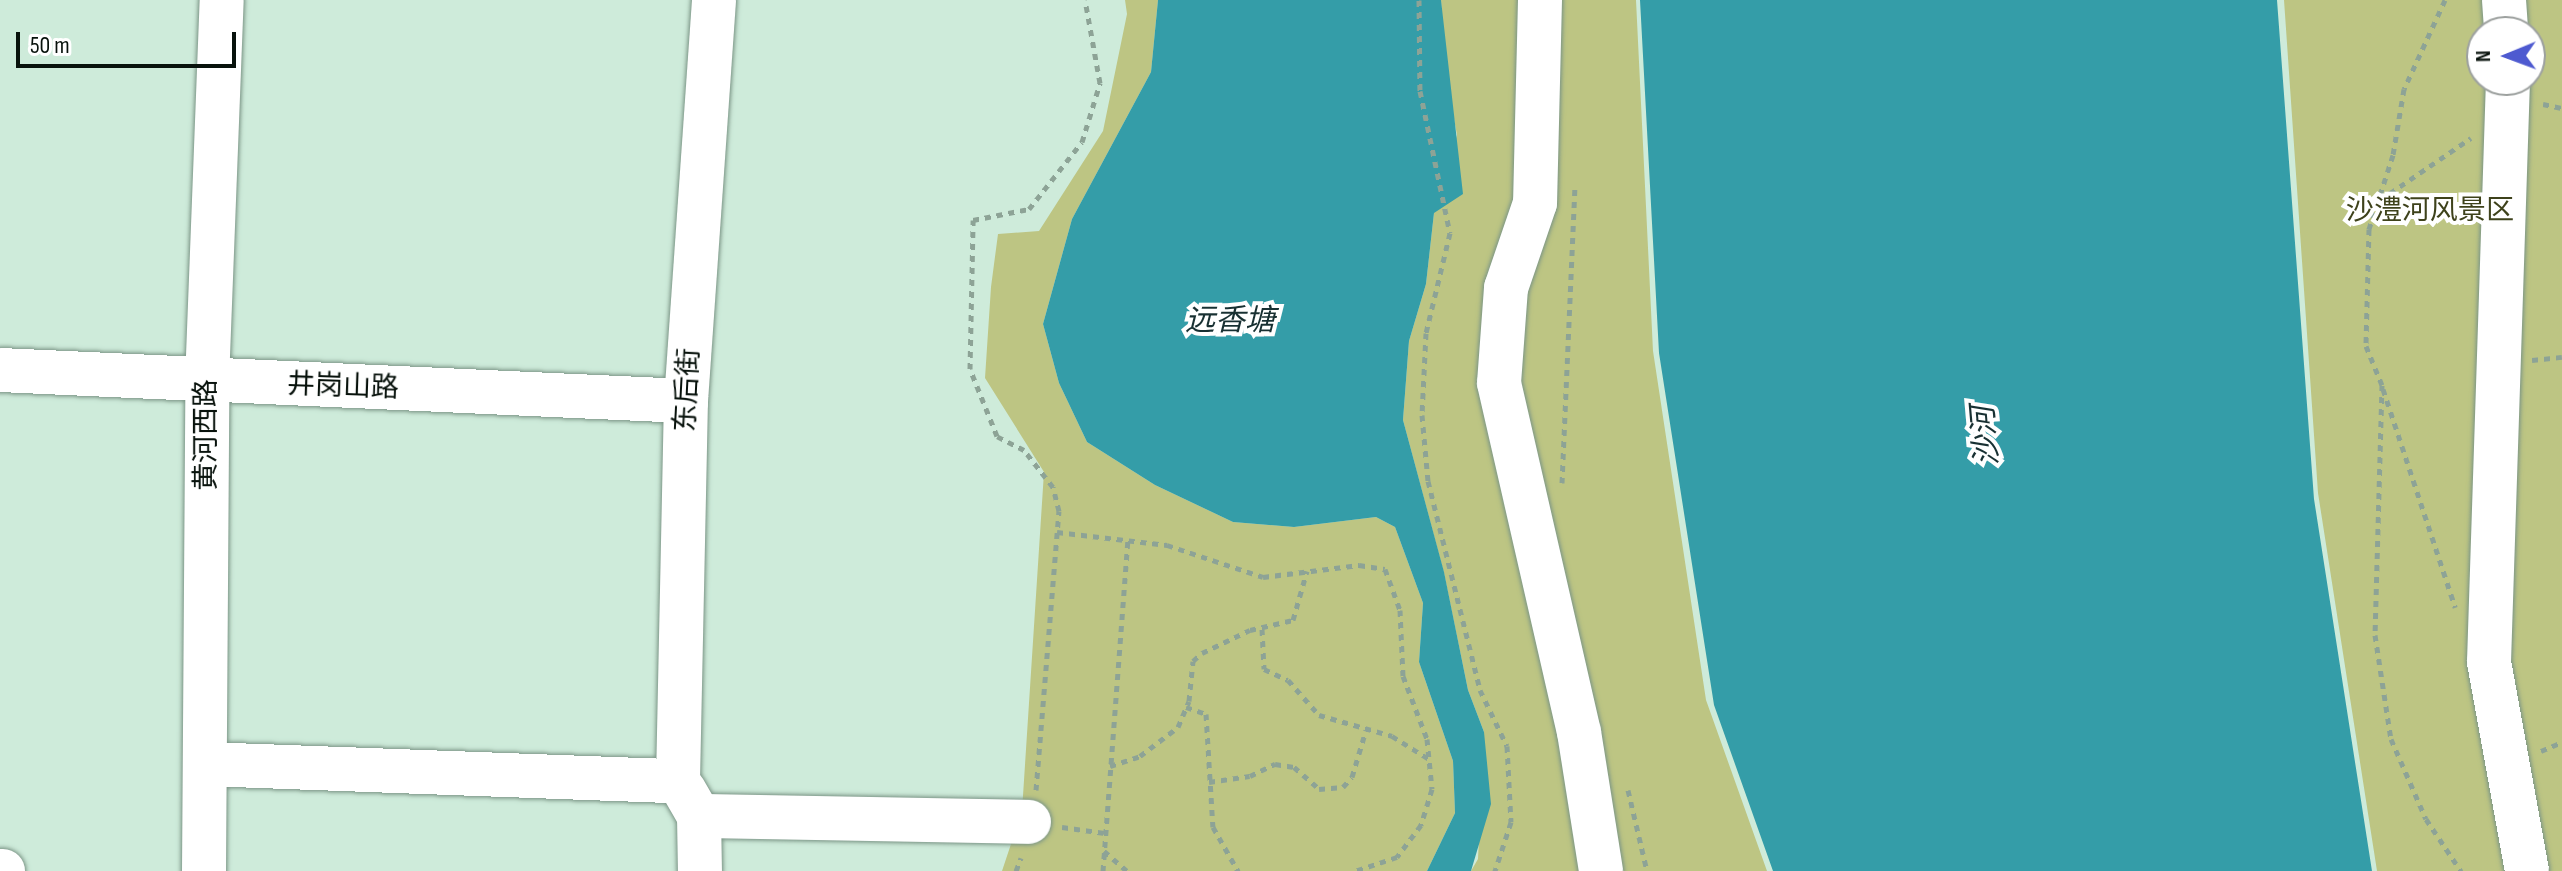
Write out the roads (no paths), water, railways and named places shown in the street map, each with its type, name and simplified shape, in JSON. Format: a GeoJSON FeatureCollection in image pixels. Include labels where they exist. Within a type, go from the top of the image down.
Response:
{"type":"FeatureCollection","features":[{"type":"Feature","properties":{"kind":"street","name":"黄河西路"},"geometry":{"type":"LineString","coordinates":[[204,871],[207,382],[222,0]]}},
{"type":"Feature","properties":{"kind":"street","name":"东后街"},"geometry":{"type":"LineString","coordinates":[[700,871],[689,799],[686,401],[714,0]]}},
{"type":"Feature","properties":{"kind":"street"},"geometry":{"type":"LineString","coordinates":[[1540,0],[1535,203],[1506,288],[1499,383],[1579,732],[1601,871]]}},
{"type":"Feature","properties":{"kind":"street"},"geometry":{"type":"LineString","coordinates":[[2507,96],[2489,662],[2527,871]]}},
{"type":"Feature","properties":{"kind":"street","name":"井岗山路"},"geometry":{"type":"LineString","coordinates":[[0,370],[207,382],[686,401]]}},
{"type":"Feature","properties":{"kind":"street"},"geometry":{"type":"LineString","coordinates":[[205,764],[1029,822]]}},
{"type":"Feature","properties":{"kind":"water","name":"远香塘"},"geometry":{"type":"Polygon","coordinates":[[[1158,0],[1441,0],[1463,194],[1434,213],[1426,284],[1409,341],[1403,420],[1444,572],[1468,690],[1484,732],[1491,804],[1471,871],[1427,871],[1455,813],[1453,761],[1419,662],[1423,603],[1395,527],[1376,517],[1294,527],[1233,522],[1155,485],[1087,442],[1059,383],[1043,324],[1072,219],[1151,72],[1158,0]]]}},
{"type":"Feature","properties":{"kind":"water","name":"沙河"},"geometry":{"type":"Polygon","coordinates":[[[1640,0],[2277,0],[2314,499],[2372,871],[1773,871],[1714,705],[1659,353],[1640,0]]]}},
{"type":"Feature","properties":{"kind":"park label","name":"沙澧河风景区"},"geometry":{"type":"Point","coordinates":[2430,211]}}]}
